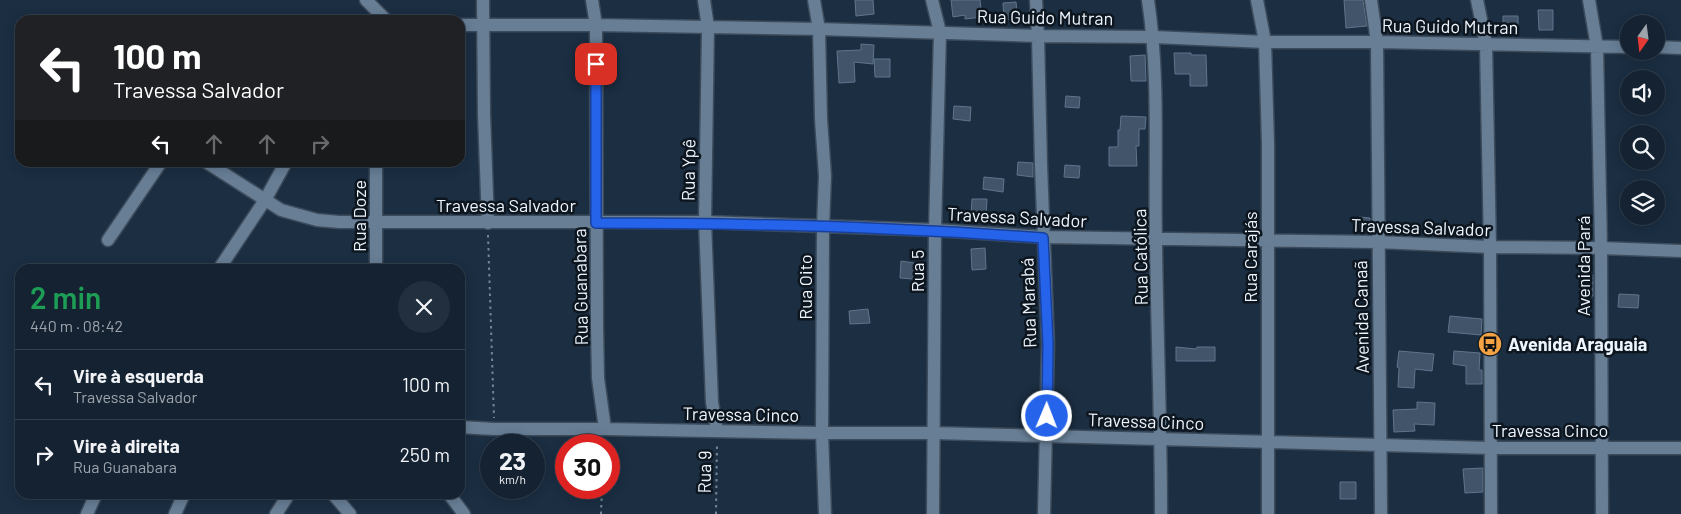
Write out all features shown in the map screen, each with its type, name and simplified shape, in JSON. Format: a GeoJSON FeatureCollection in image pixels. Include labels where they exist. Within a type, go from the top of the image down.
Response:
{"type":"FeatureCollection","features":[{"type":"Feature","properties":{"kind":"street"},"geometry":{"type":"LineString","coordinates":[[366,0],[381,15]]}},
{"type":"Feature","properties":{"kind":"street"},"geometry":{"type":"LineString","coordinates":[[483,0],[488,223]]}},
{"type":"Feature","properties":{"kind":"street","name":"Rua Guanabara"},"geometry":{"type":"LineString","coordinates":[[592,0],[596,25],[598,378],[605,429]]}},
{"type":"Feature","properties":{"kind":"street","name":"Rua Ypê"},"geometry":{"type":"LineString","coordinates":[[704,0],[708,27],[705,222],[712,402],[717,431]]}},
{"type":"Feature","properties":{"kind":"street","name":"Rua Oito"},"geometry":{"type":"LineString","coordinates":[[814,0],[819,29],[825,176],[822,433],[825,514]]}},
{"type":"Feature","properties":{"kind":"street","name":"Rua 5"},"geometry":{"type":"LineString","coordinates":[[932,0],[940,32],[935,230],[933,514]]}},
{"type":"Feature","properties":{"kind":"street","name":"Rua Marabá"},"geometry":{"type":"LineString","coordinates":[[1036,0],[1048,344],[1044,514]]}},
{"type":"Feature","properties":{"kind":"street","name":"Rua Católica"},"geometry":{"type":"LineString","coordinates":[[1148,0],[1154,37],[1157,141],[1156,240],[1161,514]]}},
{"type":"Feature","properties":{"kind":"street","name":"Rua Carajás"},"geometry":{"type":"LineString","coordinates":[[1257,0],[1265,42],[1268,144],[1268,514]]}},
{"type":"Feature","properties":{"kind":"street","name":"Avenida Canaã"},"geometry":{"type":"LineString","coordinates":[[1371,0],[1378,42],[1381,514]]}},
{"type":"Feature","properties":{"kind":"street"},"geometry":{"type":"LineString","coordinates":[[1477,0],[1486,44],[1490,247],[1491,514]]}},
{"type":"Feature","properties":{"kind":"street","name":"Avenida Pará"},"geometry":{"type":"LineString","coordinates":[[1589,0],[1597,47],[1601,248],[1602,514]]}},
{"type":"Feature","properties":{"kind":"street","name":"Rua Guido Mutran"},"geometry":{"type":"LineString","coordinates":[[465,25],[819,29],[1038,36],[1154,37],[1265,42],[1378,42],[1620,47]]}},
{"type":"Feature","properties":{"kind":"street"},"geometry":{"type":"LineString","coordinates":[[1665,47],[1681,48]]}},
{"type":"Feature","properties":{"kind":"street"},"geometry":{"type":"LineString","coordinates":[[108,240],[158,167]]}},
{"type":"Feature","properties":{"kind":"street","name":"Travessa Salvador"},"geometry":{"type":"LineString","coordinates":[[214,167],[273,207],[317,220],[339,222],[705,222],[935,230],[1043,238],[1378,242],[1490,247],[1681,251]]}},
{"type":"Feature","properties":{"kind":"street"},"geometry":{"type":"LineString","coordinates":[[222,264],[265,200],[283,167]]}},
{"type":"Feature","properties":{"kind":"street","name":"Rua Doze"},"geometry":{"type":"LineString","coordinates":[[376,167],[376,264]]}},
{"type":"Feature","properties":{"kind":"street","name":"Travessa Cinco"},"geometry":{"type":"LineString","coordinates":[[465,427],[934,433],[1490,448],[1681,448]]}},
{"type":"Feature","properties":{"kind":"street"},"geometry":{"type":"LineString","coordinates":[[87,514],[94,499]]}},
{"type":"Feature","properties":{"kind":"street"},"geometry":{"type":"LineString","coordinates":[[175,514],[182,499]]}},
{"type":"Feature","properties":{"kind":"street"},"geometry":{"type":"LineString","coordinates":[[276,514],[286,499]]}},
{"type":"Feature","properties":{"kind":"street"},"geometry":{"type":"LineString","coordinates":[[337,499],[350,514]]}},
{"type":"Feature","properties":{"kind":"street"},"geometry":{"type":"LineString","coordinates":[[452,499],[464,514]]}},
{"type":"Feature","properties":{"kind":"path"},"geometry":{"type":"LineString","coordinates":[[488,223],[494,429]]}},
{"type":"Feature","properties":{"kind":"path","name":"Rua 9"},"geometry":{"type":"LineString","coordinates":[[716,514],[717,431]]}},
{"type":"Feature","properties":{"kind":"path"},"geometry":{"type":"LineString","coordinates":[[601,514],[602,499]]}},
{"type":"Feature","properties":{"kind":"building"},"geometry":{"type":"Polygon","coordinates":[[[855,0],[873,0],[874,14],[856,16],[855,0]]]}},
{"type":"Feature","properties":{"kind":"building"},"geometry":{"type":"Polygon","coordinates":[[[951,0],[980,0],[982,17],[965,19],[965,15],[953,17],[951,0]]]}},
{"type":"Feature","properties":{"kind":"building"},"geometry":{"type":"Polygon","coordinates":[[[1344,0],[1363,0],[1367,26],[1346,28],[1344,0]]]}},
{"type":"Feature","properties":{"kind":"building"},"geometry":{"type":"Polygon","coordinates":[[[1016,2],[1018,19],[1004,20],[1003,3],[1016,2]]]}},
{"type":"Feature","properties":{"kind":"building"},"geometry":{"type":"Polygon","coordinates":[[[1538,10],[1553,10],[1553,30],[1539,30],[1538,10]]]}},
{"type":"Feature","properties":{"kind":"building"},"geometry":{"type":"Polygon","coordinates":[[[1503,16],[1518,16],[1518,28],[1503,28],[1503,16]]]}},
{"type":"Feature","properties":{"kind":"building"},"geometry":{"type":"Polygon","coordinates":[[[861,44],[874,45],[873,64],[854,62],[855,82],[839,83],[837,51],[861,50],[861,44]]]}},
{"type":"Feature","properties":{"kind":"building"},"geometry":{"type":"Polygon","coordinates":[[[1174,53],[1206,55],[1207,86],[1190,86],[1190,74],[1175,74],[1174,53]]]}},
{"type":"Feature","properties":{"kind":"building"},"geometry":{"type":"Polygon","coordinates":[[[1145,55],[1146,81],[1131,81],[1130,56],[1145,55]]]}},
{"type":"Feature","properties":{"kind":"building"},"geometry":{"type":"Polygon","coordinates":[[[874,59],[890,59],[890,77],[875,77],[874,59]]]}},
{"type":"Feature","properties":{"kind":"building"},"geometry":{"type":"Polygon","coordinates":[[[1066,96],[1080,97],[1079,108],[1065,107],[1066,96]]]}},
{"type":"Feature","properties":{"kind":"building"},"geometry":{"type":"Polygon","coordinates":[[[954,106],[971,107],[970,121],[953,119],[954,106]]]}},
{"type":"Feature","properties":{"kind":"building"},"geometry":{"type":"Polygon","coordinates":[[[1121,116],[1146,117],[1145,129],[1139,129],[1139,146],[1136,146],[1137,166],[1109,166],[1109,147],[1118,147],[1118,130],[1120,130],[1121,116]]]}},
{"type":"Feature","properties":{"kind":"building"},"geometry":{"type":"Polygon","coordinates":[[[1018,162],[1033,163],[1033,177],[1017,175],[1018,162]]]}},
{"type":"Feature","properties":{"kind":"building"},"geometry":{"type":"Polygon","coordinates":[[[1065,165],[1080,166],[1079,178],[1064,177],[1065,165]]]}},
{"type":"Feature","properties":{"kind":"building"},"geometry":{"type":"Polygon","coordinates":[[[984,177],[1004,179],[1003,192],[983,189],[984,177]]]}},
{"type":"Feature","properties":{"kind":"building"},"geometry":{"type":"Polygon","coordinates":[[[972,199],[987,199],[986,216],[971,216],[972,199]]]}},
{"type":"Feature","properties":{"kind":"building"},"geometry":{"type":"Polygon","coordinates":[[[1359,217],[1370,218],[1370,229],[1359,229],[1359,217]]]}},
{"type":"Feature","properties":{"kind":"building"},"geometry":{"type":"Polygon","coordinates":[[[985,248],[986,269],[972,270],[971,249],[985,248]]]}},
{"type":"Feature","properties":{"kind":"building"},"geometry":{"type":"Polygon","coordinates":[[[901,261],[914,263],[913,279],[900,278],[901,261]]]}},
{"type":"Feature","properties":{"kind":"building"},"geometry":{"type":"Polygon","coordinates":[[[1593,275],[1593,296],[1580,296],[1580,276],[1593,275]]]}},
{"type":"Feature","properties":{"kind":"building"},"geometry":{"type":"Polygon","coordinates":[[[1619,294],[1639,295],[1638,308],[1618,307],[1619,294]]]}},
{"type":"Feature","properties":{"kind":"building"},"geometry":{"type":"Polygon","coordinates":[[[868,309],[870,323],[850,324],[849,311],[868,309]]]}},
{"type":"Feature","properties":{"kind":"building"},"geometry":{"type":"Polygon","coordinates":[[[1450,316],[1482,319],[1481,335],[1448,332],[1450,316]]]}},
{"type":"Feature","properties":{"kind":"building"},"geometry":{"type":"Polygon","coordinates":[[[1176,347],[1196,349],[1197,347],[1215,347],[1215,361],[1176,361],[1176,347]]]}},
{"type":"Feature","properties":{"kind":"building"},"geometry":{"type":"Polygon","coordinates":[[[1399,351],[1434,354],[1432,371],[1415,369],[1414,388],[1398,387],[1399,368],[1397,367],[1399,351]]]}},
{"type":"Feature","properties":{"kind":"building"},"geometry":{"type":"Polygon","coordinates":[[[1454,351],[1480,353],[1479,370],[1482,370],[1482,384],[1466,384],[1466,366],[1453,364],[1454,351]]]}},
{"type":"Feature","properties":{"kind":"building"},"geometry":{"type":"Polygon","coordinates":[[[1417,402],[1435,403],[1434,425],[1414,424],[1415,431],[1394,432],[1393,410],[1417,409],[1417,402]]]}},
{"type":"Feature","properties":{"kind":"building"},"geometry":{"type":"Polygon","coordinates":[[[1483,468],[1483,492],[1465,493],[1463,469],[1483,468]]]}},
{"type":"Feature","properties":{"kind":"building"},"geometry":{"type":"Polygon","coordinates":[[[1340,482],[1356,482],[1356,499],[1340,499],[1340,482]]]}},
{"type":"Feature","properties":{"kind":"place","name":"Avenida Araguaia"},"geometry":{"type":"Point","coordinates":[1490,344]}},
{"type":"Feature","properties":{"kind":"route"},"geometry":{"type":"LineString","coordinates":[[596,64],[596,223],[705,222],[935,230],[1043,238],[1048,344],[1047,416]]}}]}
